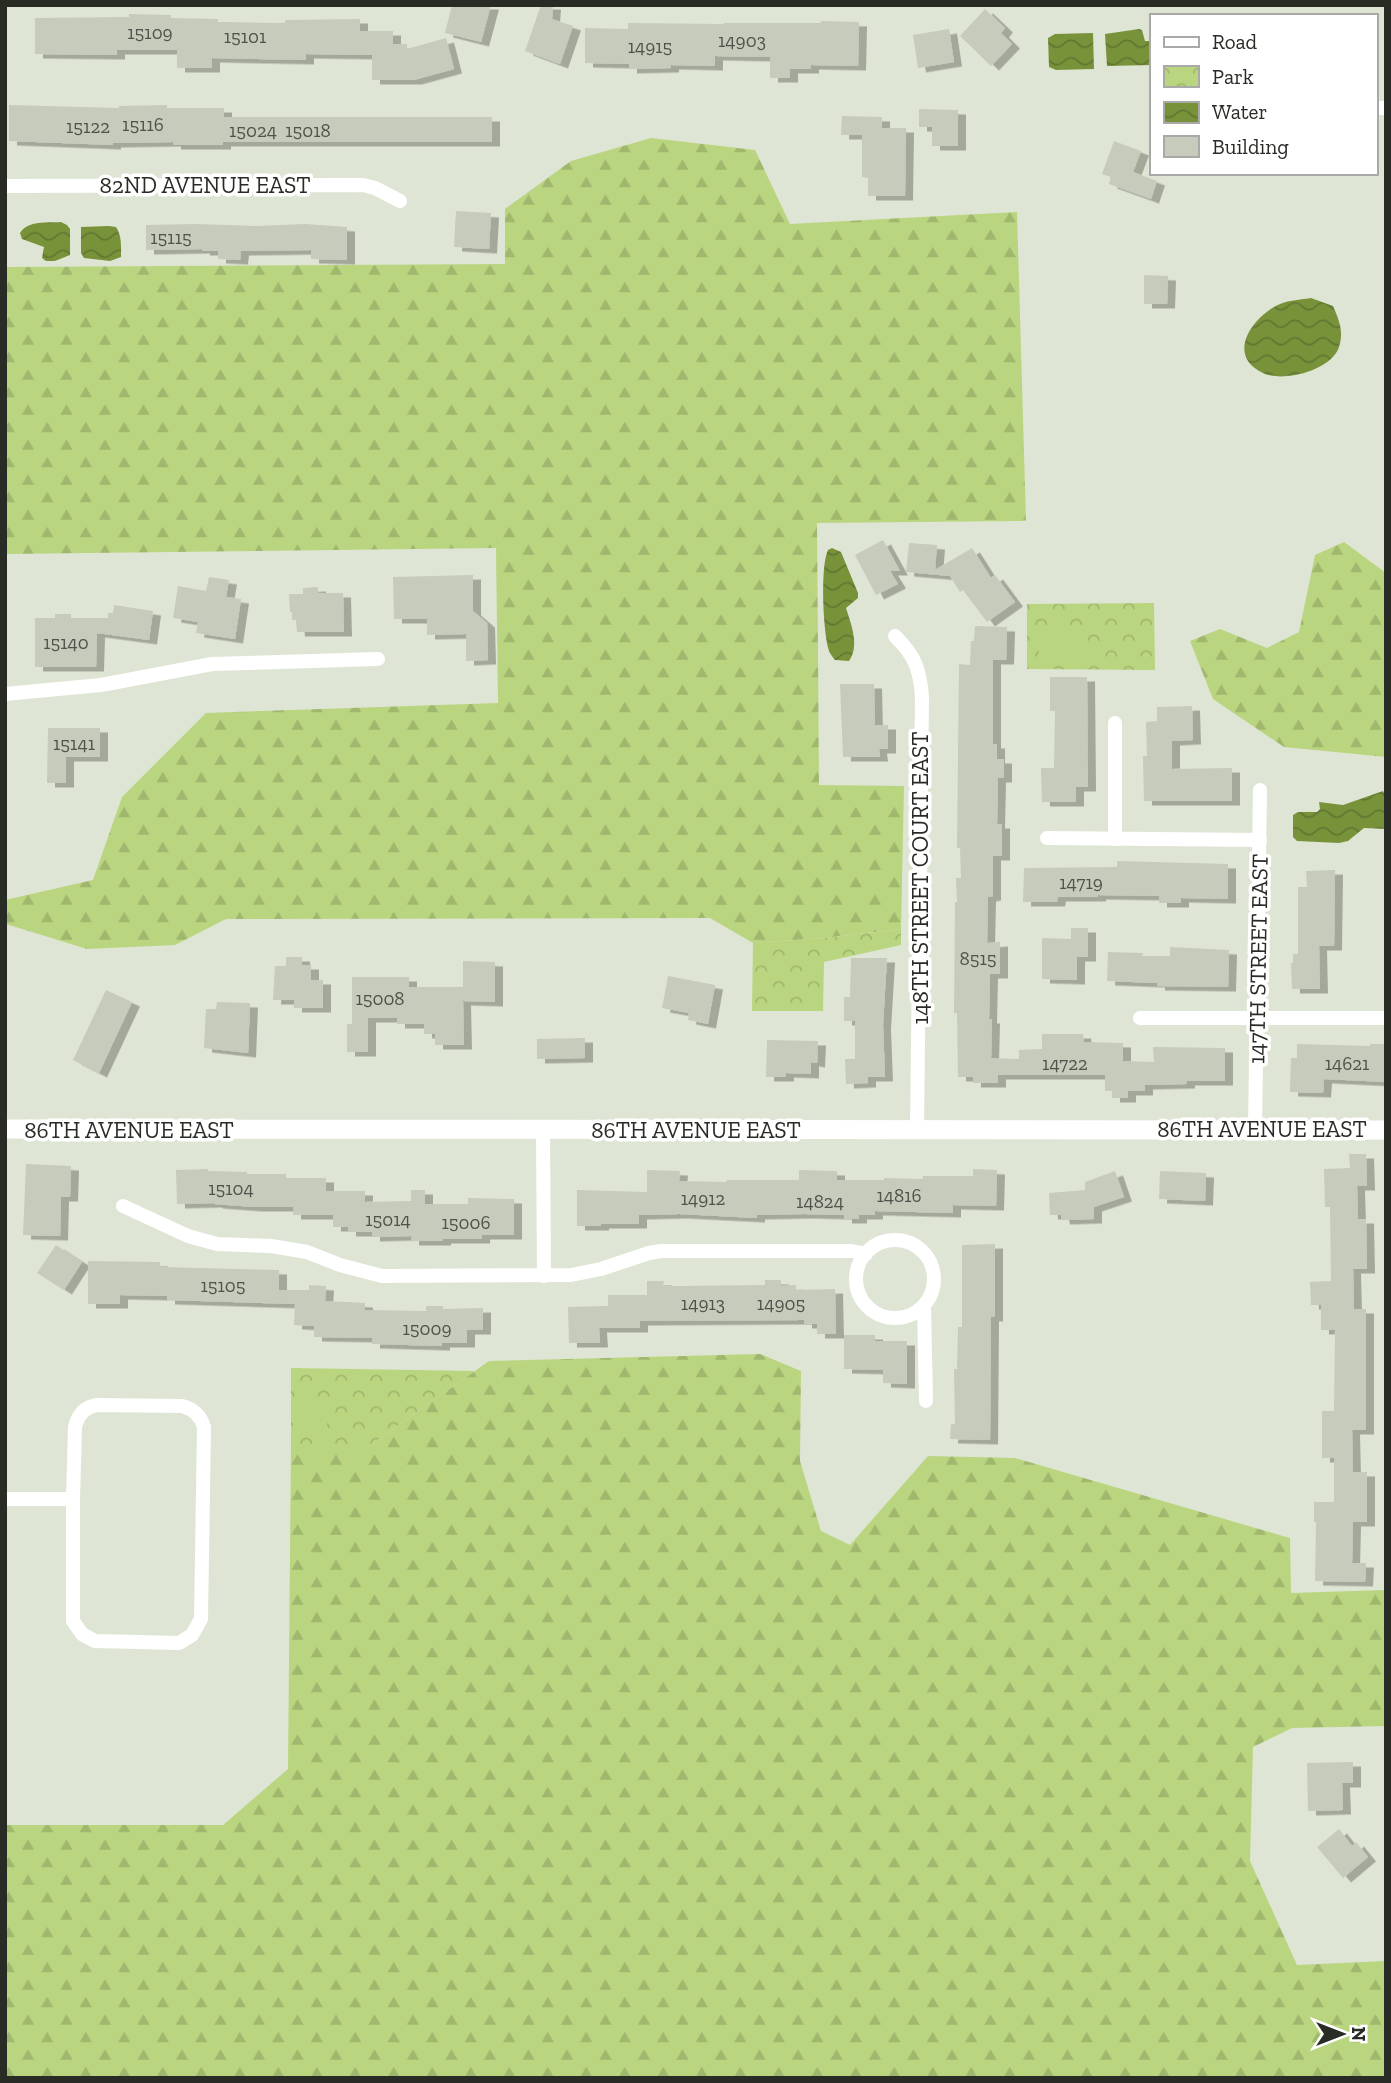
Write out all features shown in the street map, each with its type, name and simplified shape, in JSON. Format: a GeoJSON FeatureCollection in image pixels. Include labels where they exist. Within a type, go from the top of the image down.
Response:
{"type":"FeatureCollection","features":[{"type":"Feature","properties":{"kind":"street","name":"82ND AVENUE EAST"},"geometry":{"type":"LineString","coordinates":[[5,186],[363,184],[400,201]]}},
{"type":"Feature","properties":{"kind":"street","name":"148TH STREET COURT EAST"},"geometry":{"type":"LineString","coordinates":[[895,636],[916,662],[921,689],[917,1129]]}},
{"type":"Feature","properties":{"kind":"street"},"geometry":{"type":"LineString","coordinates":[[5,694],[101,685],[212,664],[378,659]]}},
{"type":"Feature","properties":{"kind":"street"},"geometry":{"type":"LineString","coordinates":[[1115,723],[1115,839]]}},
{"type":"Feature","properties":{"kind":"street","name":"147TH STREET EAST"},"geometry":{"type":"LineString","coordinates":[[1255,1129],[1260,790]]}},
{"type":"Feature","properties":{"kind":"street"},"geometry":{"type":"LineString","coordinates":[[1047,838],[1260,840]]}},
{"type":"Feature","properties":{"kind":"street"},"geometry":{"type":"LineString","coordinates":[[1140,1018],[1386,1018]]}},
{"type":"Feature","properties":{"kind":"street","name":"86TH AVENUE EAST"},"geometry":{"type":"LineString","coordinates":[[5,1129],[1386,1130]]}},
{"type":"Feature","properties":{"kind":"street"},"geometry":{"type":"LineString","coordinates":[[543,1130],[544,1276]]}},
{"type":"Feature","properties":{"kind":"street"},"geometry":{"type":"LineString","coordinates":[[123,1206],[188,1236],[217,1244],[271,1246],[307,1252],[340,1265],[382,1276],[571,1275],[661,1251],[838,1251],[866,1254]]}},
{"type":"Feature","properties":{"kind":"street"},"geometry":{"type":"LineString","coordinates":[[883,1242],[908,1242],[919,1248],[928,1258],[933,1269],[934,1282],[932,1295],[924,1306],[914,1314],[889,1318],[866,1306],[856,1282],[858,1269],[872,1248],[883,1242]]}},
{"type":"Feature","properties":{"kind":"street"},"geometry":{"type":"LineString","coordinates":[[924,1306],[926,1401]]}},
{"type":"Feature","properties":{"kind":"street"},"geometry":{"type":"LineString","coordinates":[[89,1406],[182,1406],[199,1415],[204,1427],[201,1619],[192,1635],[179,1643],[95,1641],[76,1628],[73,1620],[73,1499],[75,1427],[80,1415],[89,1406]]}},
{"type":"Feature","properties":{"kind":"street"},"geometry":{"type":"LineString","coordinates":[[5,1499],[73,1499]]}},
{"type":"Feature","properties":{"kind":"green space"},"geometry":{"type":"Polygon","coordinates":[[[651,138],[755,150],[790,224],[1017,212],[1026,521],[817,523],[819,785],[904,786],[901,929],[753,943],[710,918],[226,919],[175,945],[87,949],[6,924],[5,900],[93,880],[122,797],[206,713],[498,703],[496,548],[5,554],[5,267],[505,264],[505,209],[571,161],[651,138]]]}},
{"type":"Feature","properties":{"kind":"green space"},"geometry":{"type":"Polygon","coordinates":[[[1344,542],[1386,573],[1386,757],[1284,747],[1213,699],[1190,641],[1220,629],[1267,648],[1299,632],[1315,555],[1344,542]]]}},
{"type":"Feature","properties":{"kind":"green space"},"geometry":{"type":"Polygon","coordinates":[[[1154,603],[1155,670],[1027,669],[1027,604],[1154,603]]]}},
{"type":"Feature","properties":{"kind":"green space"},"geometry":{"type":"Polygon","coordinates":[[[1039,626],[1086,626],[1086,657],[1039,658],[1039,626]]]}},
{"type":"Feature","properties":{"kind":"green space"},"geometry":{"type":"Polygon","coordinates":[[[901,929],[901,945],[824,962],[823,1011],[752,1011],[753,943],[901,929]]]}},
{"type":"Feature","properties":{"kind":"green space"},"geometry":{"type":"Polygon","coordinates":[[[760,1354],[801,1371],[800,1461],[821,1531],[850,1545],[928,1456],[1015,1458],[1290,1538],[1291,1593],[1386,1590],[1386,1726],[1292,1728],[1253,1747],[1250,1861],[1297,1965],[1386,1961],[1386,2078],[5,2078],[5,1825],[223,1825],[288,1769],[291,1448],[366,1448],[489,1361],[760,1354]]]}},
{"type":"Feature","properties":{"kind":"green space"},"geometry":{"type":"Polygon","coordinates":[[[291,1368],[475,1371],[366,1448],[291,1448],[291,1368]]]}},
{"type":"Feature","properties":{"kind":"green space"},"geometry":{"type":"Polygon","coordinates":[[[293,1406],[327,1406],[327,1434],[293,1434],[293,1406]]]}},
{"type":"Feature","properties":{"kind":"water"},"geometry":{"type":"Polygon","coordinates":[[[1142,30],[1145,41],[1150,41],[1150,65],[1107,66],[1105,34],[1142,30]]]}},
{"type":"Feature","properties":{"kind":"water"},"geometry":{"type":"Polygon","coordinates":[[[1093,33],[1094,69],[1056,70],[1049,67],[1048,38],[1055,34],[1093,33]]]}},
{"type":"Feature","properties":{"kind":"water"},"geometry":{"type":"Polygon","coordinates":[[[61,222],[70,229],[70,255],[55,261],[46,261],[42,258],[44,247],[22,239],[20,233],[28,226],[61,222]]]}},
{"type":"Feature","properties":{"kind":"water"},"geometry":{"type":"Polygon","coordinates":[[[81,227],[116,227],[119,234],[121,257],[110,261],[84,258],[81,253],[81,227]]]}},
{"type":"Feature","properties":{"kind":"water"},"geometry":{"type":"Polygon","coordinates":[[[1311,298],[1333,306],[1341,336],[1335,355],[1317,368],[1294,375],[1272,376],[1252,366],[1244,348],[1250,330],[1257,321],[1278,305],[1311,298]]]}},
{"type":"Feature","properties":{"kind":"water"},"geometry":{"type":"Polygon","coordinates":[[[832,548],[841,552],[858,593],[858,598],[846,608],[854,642],[849,661],[835,660],[829,652],[825,630],[824,570],[828,550],[832,548]]]}},
{"type":"Feature","properties":{"kind":"water"},"geometry":{"type":"Polygon","coordinates":[[[1383,791],[1386,797],[1386,829],[1364,828],[1348,841],[1339,843],[1297,841],[1293,837],[1293,815],[1298,812],[1317,812],[1320,809],[1319,802],[1343,805],[1383,791]]]}},
{"type":"Feature","properties":{"kind":"building"},"geometry":{"type":"Polygon","coordinates":[[[452,5],[491,5],[481,42],[445,33],[452,5]]]}},
{"type":"Feature","properties":{"kind":"building"},"geometry":{"type":"Polygon","coordinates":[[[541,5],[553,5],[552,19],[573,26],[560,64],[525,51],[541,5]]]}},
{"type":"Feature","properties":{"kind":"building"},"geometry":{"type":"Polygon","coordinates":[[[985,9],[1005,28],[1001,33],[1012,44],[991,66],[960,36],[985,9]]]}},
{"type":"Feature","properties":{"kind":"building"},"geometry":{"type":"Polygon","coordinates":[[[129,14],[218,19],[218,22],[285,23],[285,20],[360,19],[360,31],[393,31],[393,44],[407,44],[407,49],[446,38],[454,69],[414,80],[372,80],[372,55],[306,54],[306,60],[212,58],[212,68],[177,68],[177,50],[117,50],[117,55],[35,54],[35,18],[129,17],[129,14]]]}},
{"type":"Feature","properties":{"kind":"building"},"geometry":{"type":"Polygon","coordinates":[[[859,22],[858,66],[811,65],[811,69],[790,69],[790,78],[770,78],[770,57],[715,56],[715,66],[671,65],[671,68],[629,69],[629,64],[585,63],[585,28],[628,29],[628,23],[859,22]]]}},
{"type":"Feature","properties":{"kind":"building"},"geometry":{"type":"Polygon","coordinates":[[[949,29],[954,62],[918,68],[913,35],[949,29]]]}},
{"type":"Feature","properties":{"kind":"building"},"geometry":{"type":"Polygon","coordinates":[[[9,105],[119,108],[167,105],[167,108],[224,108],[224,117],[492,117],[492,142],[223,142],[223,145],[173,145],[173,142],[113,145],[9,141],[9,105]]]}},
{"type":"Feature","properties":{"kind":"building"},"geometry":{"type":"Polygon","coordinates":[[[919,109],[958,110],[958,146],[932,146],[932,127],[919,127],[919,109]]]}},
{"type":"Feature","properties":{"kind":"building"},"geometry":{"type":"Polygon","coordinates":[[[842,116],[882,117],[882,128],[906,128],[905,196],[868,196],[868,178],[862,177],[862,135],[841,135],[842,116]]]}},
{"type":"Feature","properties":{"kind":"building"},"geometry":{"type":"Polygon","coordinates":[[[1114,141],[1141,151],[1133,172],[1157,181],[1151,199],[1109,184],[1111,177],[1102,174],[1114,141]]]}},
{"type":"Feature","properties":{"kind":"building"},"geometry":{"type":"Polygon","coordinates":[[[456,211],[491,213],[489,249],[454,247],[456,211]]]}},
{"type":"Feature","properties":{"kind":"building"},"geometry":{"type":"Polygon","coordinates":[[[306,224],[347,227],[347,260],[311,259],[311,250],[241,251],[240,260],[218,259],[218,251],[202,249],[146,250],[146,225],[306,224]]]}},
{"type":"Feature","properties":{"kind":"building"},"geometry":{"type":"Polygon","coordinates":[[[1144,275],[1168,276],[1167,304],[1144,304],[1144,275]]]}},
{"type":"Feature","properties":{"kind":"building"},"geometry":{"type":"Polygon","coordinates":[[[883,540],[900,571],[890,571],[898,584],[876,595],[855,555],[883,540]]]}},
{"type":"Feature","properties":{"kind":"building"},"geometry":{"type":"Polygon","coordinates":[[[909,543],[937,545],[935,570],[972,548],[991,578],[995,575],[1015,602],[987,622],[963,590],[960,592],[950,576],[906,572],[909,543]]]}},
{"type":"Feature","properties":{"kind":"building"},"geometry":{"type":"Polygon","coordinates":[[[473,575],[473,611],[487,623],[488,660],[466,661],[466,634],[427,635],[427,619],[394,619],[393,577],[473,575]]]}},
{"type":"Feature","properties":{"kind":"building"},"geometry":{"type":"Polygon","coordinates":[[[209,577],[229,580],[226,597],[241,599],[235,639],[196,633],[198,622],[173,618],[178,586],[206,591],[209,577]]]}},
{"type":"Feature","properties":{"kind":"building"},"geometry":{"type":"Polygon","coordinates":[[[318,587],[318,593],[343,593],[344,632],[297,632],[296,620],[292,620],[290,612],[289,594],[303,594],[303,588],[318,587]]]}},
{"type":"Feature","properties":{"kind":"building"},"geometry":{"type":"Polygon","coordinates":[[[114,605],[153,611],[149,640],[97,633],[96,667],[35,667],[35,618],[55,618],[55,614],[71,614],[71,618],[108,618],[108,613],[113,613],[114,605]]]}},
{"type":"Feature","properties":{"kind":"building"},"geometry":{"type":"Polygon","coordinates":[[[975,626],[1007,627],[1006,660],[993,660],[993,744],[997,744],[997,759],[1004,759],[1004,778],[998,778],[997,824],[1002,824],[1002,856],[993,856],[993,896],[988,897],[987,943],[1000,942],[1000,974],[990,974],[991,1058],[1019,1059],[1019,1050],[1042,1049],[1042,1034],[1083,1034],[1084,1042],[1123,1043],[1123,1061],[1154,1062],[1153,1047],[1225,1048],[1225,1081],[1145,1085],[1145,1091],[1128,1091],[1128,1098],[1112,1098],[1112,1091],[1105,1091],[1105,1075],[998,1075],[998,1083],[973,1083],[973,1077],[958,1077],[957,1013],[954,1013],[956,878],[961,878],[960,848],[957,848],[959,664],[970,665],[975,626]]]}},
{"type":"Feature","properties":{"kind":"building"},"geometry":{"type":"Polygon","coordinates":[[[1050,677],[1087,677],[1088,787],[1076,787],[1076,802],[1042,802],[1041,768],[1054,768],[1055,711],[1050,711],[1050,677]]]}},
{"type":"Feature","properties":{"kind":"building"},"geometry":{"type":"Polygon","coordinates":[[[840,684],[874,684],[875,725],[888,725],[888,749],[879,749],[880,757],[843,757],[840,684]]]}},
{"type":"Feature","properties":{"kind":"building"},"geometry":{"type":"Polygon","coordinates":[[[1192,706],[1193,740],[1172,741],[1172,769],[1232,768],[1232,801],[1144,801],[1143,756],[1147,756],[1146,722],[1157,721],[1157,707],[1192,706]]]}},
{"type":"Feature","properties":{"kind":"building"},"geometry":{"type":"Polygon","coordinates":[[[48,728],[100,728],[100,757],[66,757],[66,783],[47,783],[48,728]]]}},
{"type":"Feature","properties":{"kind":"building"},"geometry":{"type":"Polygon","coordinates":[[[1117,861],[1228,864],[1228,899],[1181,898],[1181,903],[1159,903],[1159,896],[1098,895],[1058,897],[1057,902],[1023,902],[1024,868],[1117,867],[1117,861]]]}},
{"type":"Feature","properties":{"kind":"building"},"geometry":{"type":"Polygon","coordinates":[[[1335,870],[1334,946],[1319,946],[1320,989],[1292,989],[1291,963],[1293,954],[1298,954],[1298,887],[1307,887],[1306,871],[1335,870]]]}},
{"type":"Feature","properties":{"kind":"building"},"geometry":{"type":"Polygon","coordinates":[[[1071,928],[1088,928],[1088,957],[1077,957],[1077,980],[1042,979],[1042,938],[1071,939],[1071,928]]]}},
{"type":"Feature","properties":{"kind":"building"},"geometry":{"type":"Polygon","coordinates":[[[1170,947],[1229,950],[1228,987],[1157,986],[1157,983],[1107,981],[1108,952],[1170,956],[1170,947]]]}},
{"type":"Feature","properties":{"kind":"building"},"geometry":{"type":"Polygon","coordinates":[[[286,957],[302,957],[302,965],[311,965],[311,980],[323,980],[323,1008],[294,1008],[294,1000],[273,1000],[275,966],[286,966],[286,957]]]}},
{"type":"Feature","properties":{"kind":"building"},"geometry":{"type":"Polygon","coordinates":[[[851,958],[887,958],[883,1025],[885,1077],[868,1077],[868,1083],[846,1084],[845,1059],[855,1059],[855,1021],[844,1021],[844,997],[850,997],[851,958]]]}},
{"type":"Feature","properties":{"kind":"building"},"geometry":{"type":"Polygon","coordinates":[[[463,961],[495,962],[495,1002],[463,1001],[464,1045],[435,1045],[435,1034],[424,1034],[424,1024],[397,1024],[397,1018],[368,1018],[368,1052],[347,1052],[347,1024],[352,1024],[352,977],[409,977],[409,987],[463,987],[463,961]]]}},
{"type":"Feature","properties":{"kind":"building"},"geometry":{"type":"Polygon","coordinates":[[[668,976],[715,985],[708,1024],[688,1020],[689,1013],[662,1008],[668,976]]]}},
{"type":"Feature","properties":{"kind":"building"},"geometry":{"type":"Polygon","coordinates":[[[106,990],[132,1002],[99,1073],[73,1060],[106,990]]]}},
{"type":"Feature","properties":{"kind":"building"},"geometry":{"type":"Polygon","coordinates":[[[217,1002],[250,1003],[248,1053],[204,1048],[206,1009],[216,1009],[217,1002]]]}},
{"type":"Feature","properties":{"kind":"building"},"geometry":{"type":"Polygon","coordinates":[[[585,1038],[585,1058],[537,1059],[537,1039],[585,1038]]]}},
{"type":"Feature","properties":{"kind":"building"},"geometry":{"type":"Polygon","coordinates":[[[767,1040],[818,1041],[817,1063],[811,1062],[811,1074],[786,1073],[786,1077],[766,1077],[767,1040]]]}},
{"type":"Feature","properties":{"kind":"building"},"geometry":{"type":"Polygon","coordinates":[[[1297,1044],[1386,1044],[1386,1082],[1324,1079],[1323,1093],[1290,1092],[1291,1058],[1297,1058],[1297,1044]]]}},
{"type":"Feature","properties":{"kind":"building"},"geometry":{"type":"Polygon","coordinates":[[[1349,1154],[1366,1154],[1367,1186],[1357,1186],[1358,1219],[1366,1219],[1367,1269],[1353,1269],[1354,1309],[1366,1309],[1366,1430],[1352,1430],[1353,1472],[1367,1472],[1367,1522],[1353,1522],[1352,1563],[1366,1563],[1365,1582],[1315,1581],[1314,1502],[1334,1502],[1334,1458],[1322,1458],[1322,1411],[1334,1411],[1335,1330],[1321,1330],[1321,1305],[1311,1305],[1310,1282],[1331,1281],[1330,1207],[1325,1207],[1324,1169],[1350,1168],[1349,1154]]]}},
{"type":"Feature","properties":{"kind":"building"},"geometry":{"type":"Polygon","coordinates":[[[26,1164],[71,1166],[70,1197],[61,1197],[60,1236],[23,1235],[26,1164]]]}},
{"type":"Feature","properties":{"kind":"building"},"geometry":{"type":"Polygon","coordinates":[[[208,1169],[247,1174],[286,1174],[286,1178],[326,1178],[326,1191],[365,1191],[365,1202],[411,1201],[411,1190],[425,1190],[425,1204],[468,1204],[468,1198],[514,1199],[514,1235],[482,1235],[482,1239],[411,1241],[411,1236],[372,1237],[372,1232],[348,1232],[348,1227],[333,1227],[333,1215],[293,1215],[293,1207],[177,1204],[176,1170],[208,1169]]]}},
{"type":"Feature","properties":{"kind":"building"},"geometry":{"type":"Polygon","coordinates":[[[973,1169],[997,1170],[996,1206],[953,1205],[953,1213],[875,1211],[875,1215],[859,1215],[859,1219],[844,1219],[844,1215],[804,1214],[757,1215],[757,1218],[639,1215],[639,1224],[577,1226],[577,1190],[647,1192],[647,1170],[680,1171],[679,1181],[726,1182],[799,1180],[799,1170],[837,1171],[837,1180],[884,1180],[923,1179],[923,1176],[973,1176],[973,1169]]]}},
{"type":"Feature","properties":{"kind":"building"},"geometry":{"type":"Polygon","coordinates":[[[1115,1171],[1124,1197],[1094,1207],[1094,1219],[1062,1220],[1061,1215],[1050,1215],[1049,1193],[1085,1190],[1085,1182],[1115,1171]]]}},
{"type":"Feature","properties":{"kind":"building"},"geometry":{"type":"Polygon","coordinates":[[[1160,1171],[1206,1173],[1205,1201],[1159,1199],[1160,1171]]]}},
{"type":"Feature","properties":{"kind":"building"},"geometry":{"type":"Polygon","coordinates":[[[995,1244],[995,1317],[991,1317],[990,1440],[950,1439],[951,1424],[955,1424],[954,1369],[957,1369],[958,1327],[962,1327],[962,1245],[995,1244]]]}},
{"type":"Feature","properties":{"kind":"building"},"geometry":{"type":"Polygon","coordinates":[[[56,1245],[82,1262],[64,1290],[37,1273],[56,1245]]]}},
{"type":"Feature","properties":{"kind":"building"},"geometry":{"type":"Polygon","coordinates":[[[88,1261],[160,1262],[160,1267],[279,1270],[279,1290],[309,1290],[309,1285],[326,1286],[325,1301],[365,1303],[365,1310],[426,1311],[426,1306],[443,1306],[443,1309],[483,1308],[483,1330],[467,1330],[467,1343],[442,1343],[442,1346],[372,1344],[372,1338],[314,1337],[314,1326],[294,1325],[295,1304],[167,1300],[167,1296],[120,1295],[120,1304],[88,1304],[88,1261]]]}},
{"type":"Feature","properties":{"kind":"building"},"geometry":{"type":"Polygon","coordinates":[[[765,1280],[781,1280],[781,1286],[796,1285],[796,1290],[835,1289],[836,1334],[817,1334],[817,1324],[804,1324],[804,1320],[640,1321],[640,1328],[599,1328],[600,1343],[569,1343],[568,1307],[608,1306],[608,1295],[647,1295],[647,1281],[664,1281],[663,1286],[679,1286],[765,1285],[765,1280]]]}},
{"type":"Feature","properties":{"kind":"building"},"geometry":{"type":"Polygon","coordinates":[[[844,1335],[875,1335],[875,1341],[907,1341],[907,1384],[883,1383],[883,1370],[844,1369],[844,1335]]]}},
{"type":"Feature","properties":{"kind":"building"},"geometry":{"type":"Polygon","coordinates":[[[1353,1762],[1353,1783],[1342,1783],[1343,1810],[1308,1811],[1307,1763],[1353,1762]]]}},
{"type":"Feature","properties":{"kind":"building"},"geometry":{"type":"Polygon","coordinates":[[[1339,1829],[1352,1846],[1356,1842],[1368,1857],[1343,1878],[1317,1847],[1339,1829]]]}}]}
